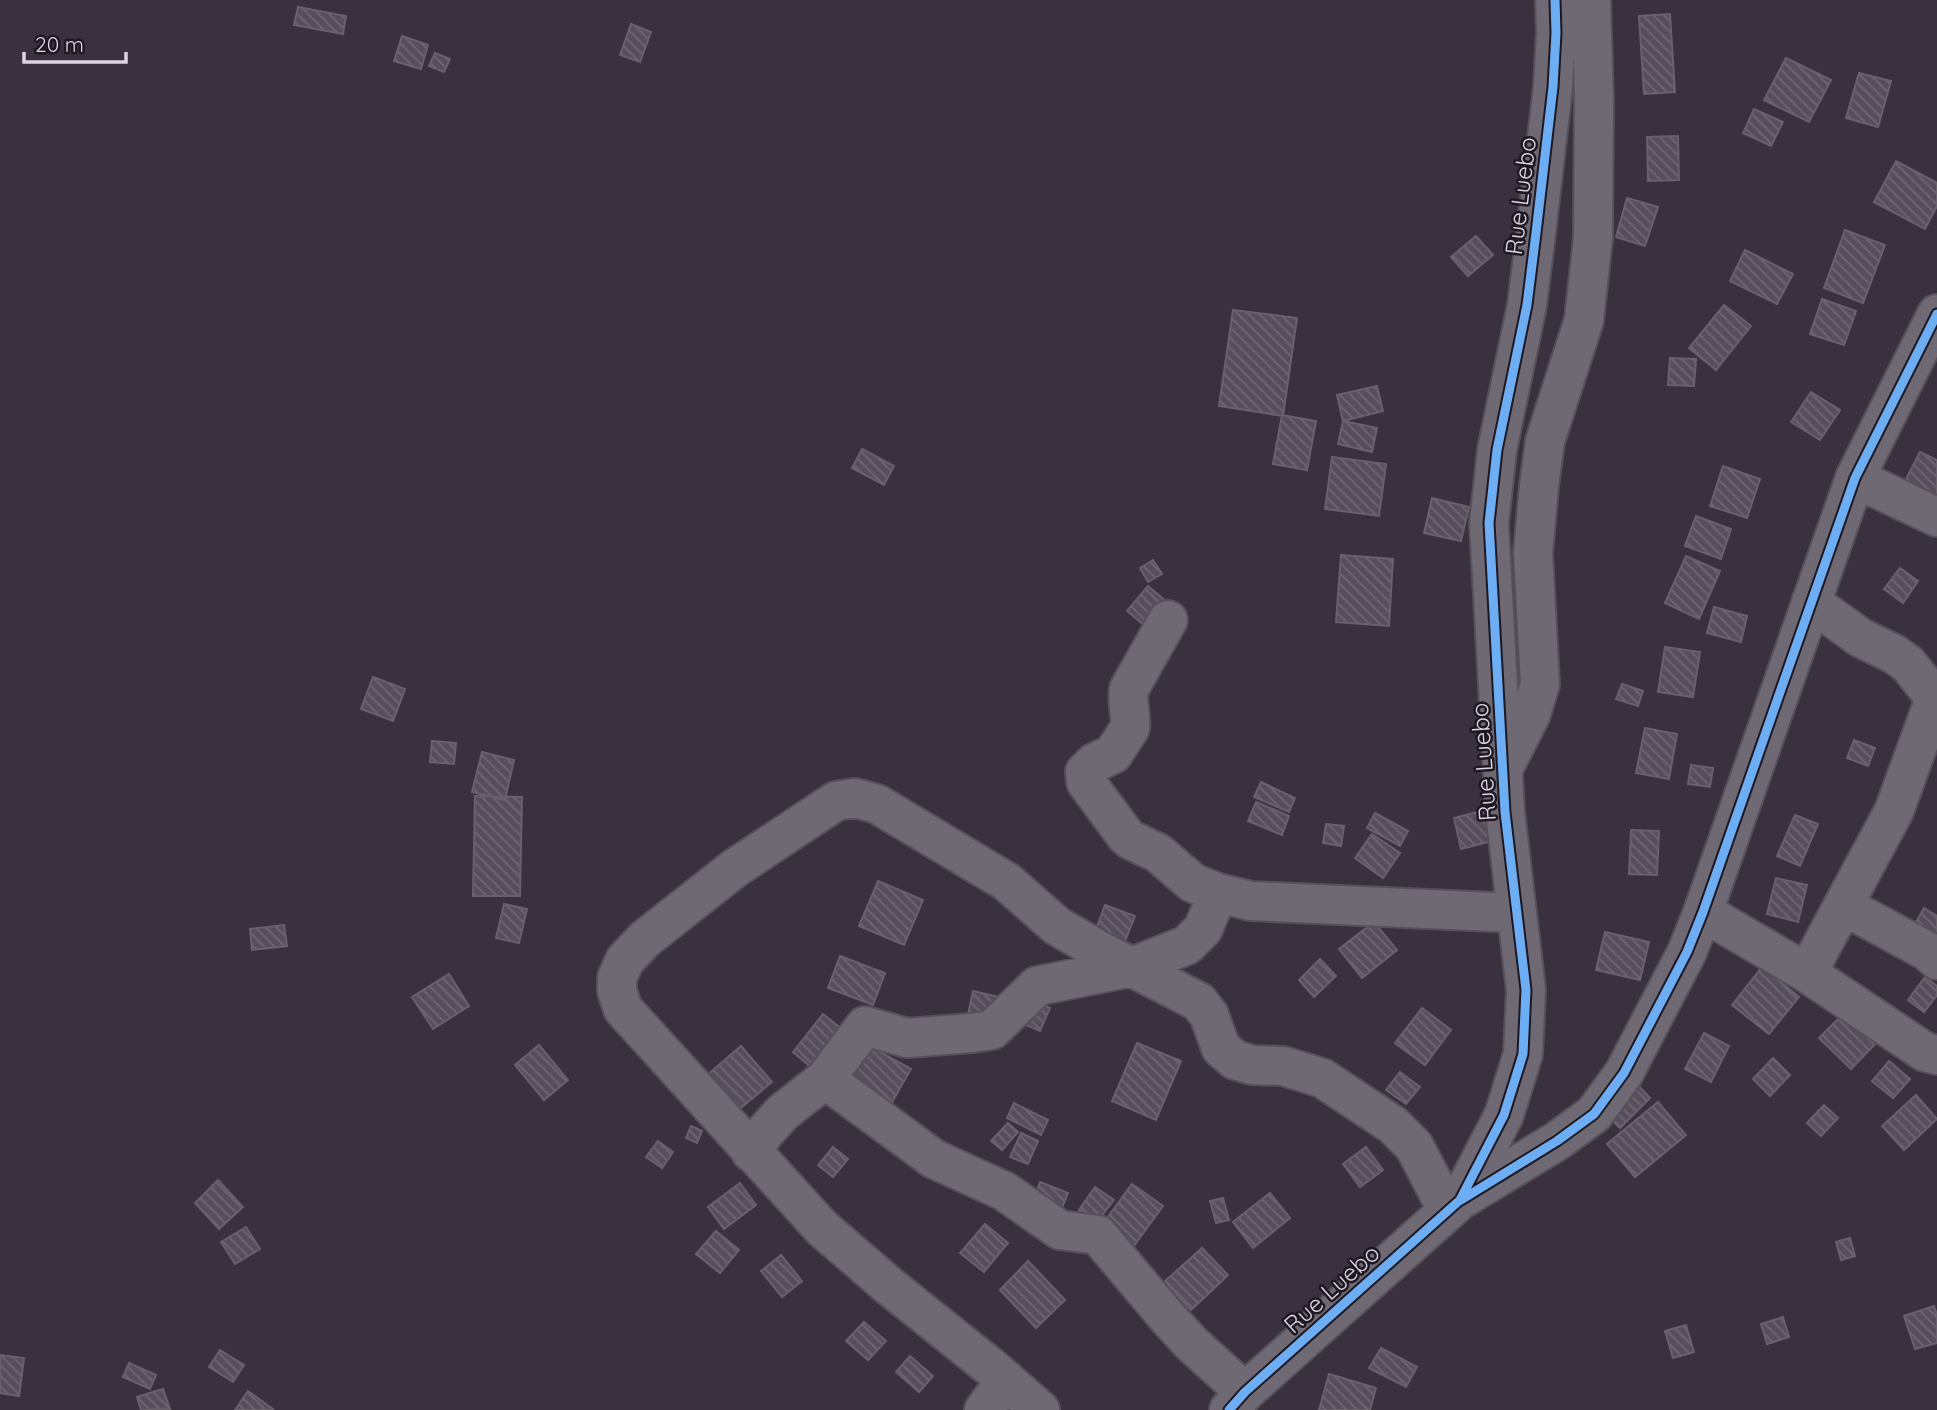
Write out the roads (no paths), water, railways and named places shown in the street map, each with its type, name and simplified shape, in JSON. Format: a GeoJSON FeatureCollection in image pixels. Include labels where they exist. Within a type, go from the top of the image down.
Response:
{"type":"FeatureCollection","features":[{"type":"Feature","properties":{"kind":"street","name":"Rue Luebo"},"geometry":{"type":"LineString","coordinates":[[1237,1401],[1454,1206],[1504,1115],[1524,1054],[1526,990],[1506,812],[1489,523],[1497,450],[1527,305],[1553,87],[1555,0]]}},
{"type":"Feature","properties":{"kind":"street"},"geometry":{"type":"LineString","coordinates":[[1503,769],[1531,714],[1540,684],[1533,553],[1539,486],[1545,441],[1584,320],[1593,238],[1594,99],[1591,0]]}},
{"type":"Feature","properties":{"kind":"street"},"geometry":{"type":"LineString","coordinates":[[1040,1410],[995,1395],[888,1284],[822,1228],[751,1152],[623,1009],[617,991],[617,978],[625,960],[645,939],[734,868],[836,802],[855,798],[877,804],[1007,882],[1057,926],[1199,1002],[1209,1015],[1222,1048],[1235,1060],[1252,1065],[1283,1066],[1322,1078],[1393,1125],[1414,1146],[1454,1206],[1557,1141],[1594,1114],[1624,1073],[1687,952],[1703,912],[1855,478],[1937,314]]}},
{"type":"Feature","properties":{"kind":"street"},"geometry":{"type":"LineString","coordinates":[[1855,478],[1937,517]]}},
{"type":"Feature","properties":{"kind":"street"},"geometry":{"type":"LineString","coordinates":[[1807,973],[1894,811],[1936,695],[1908,664],[1861,638],[1811,602]]}},
{"type":"Feature","properties":{"kind":"street"},"geometry":{"type":"LineString","coordinates":[[1168,620],[1129,689],[1127,698],[1130,727],[1113,754],[1088,768],[1084,776],[1126,836],[1158,853],[1193,883],[1218,893],[1251,901],[1517,912]]}},
{"type":"Feature","properties":{"kind":"street"},"geometry":{"type":"LineString","coordinates":[[751,1152],[782,1113],[825,1079],[865,1026],[906,1038],[992,1030],[1037,986],[1132,967],[1187,945],[1203,929],[1218,893]]}},
{"type":"Feature","properties":{"kind":"street"},"geometry":{"type":"LineString","coordinates":[[1844,905],[1927,951],[1937,960]]}},
{"type":"Feature","properties":{"kind":"street"},"geometry":{"type":"LineString","coordinates":[[1703,912],[1807,973],[1925,1052],[1937,1055]]}},
{"type":"Feature","properties":{"kind":"street"},"geometry":{"type":"LineString","coordinates":[[825,1079],[934,1159],[1004,1191],[1060,1230],[1098,1235],[1237,1401]]}}]}
